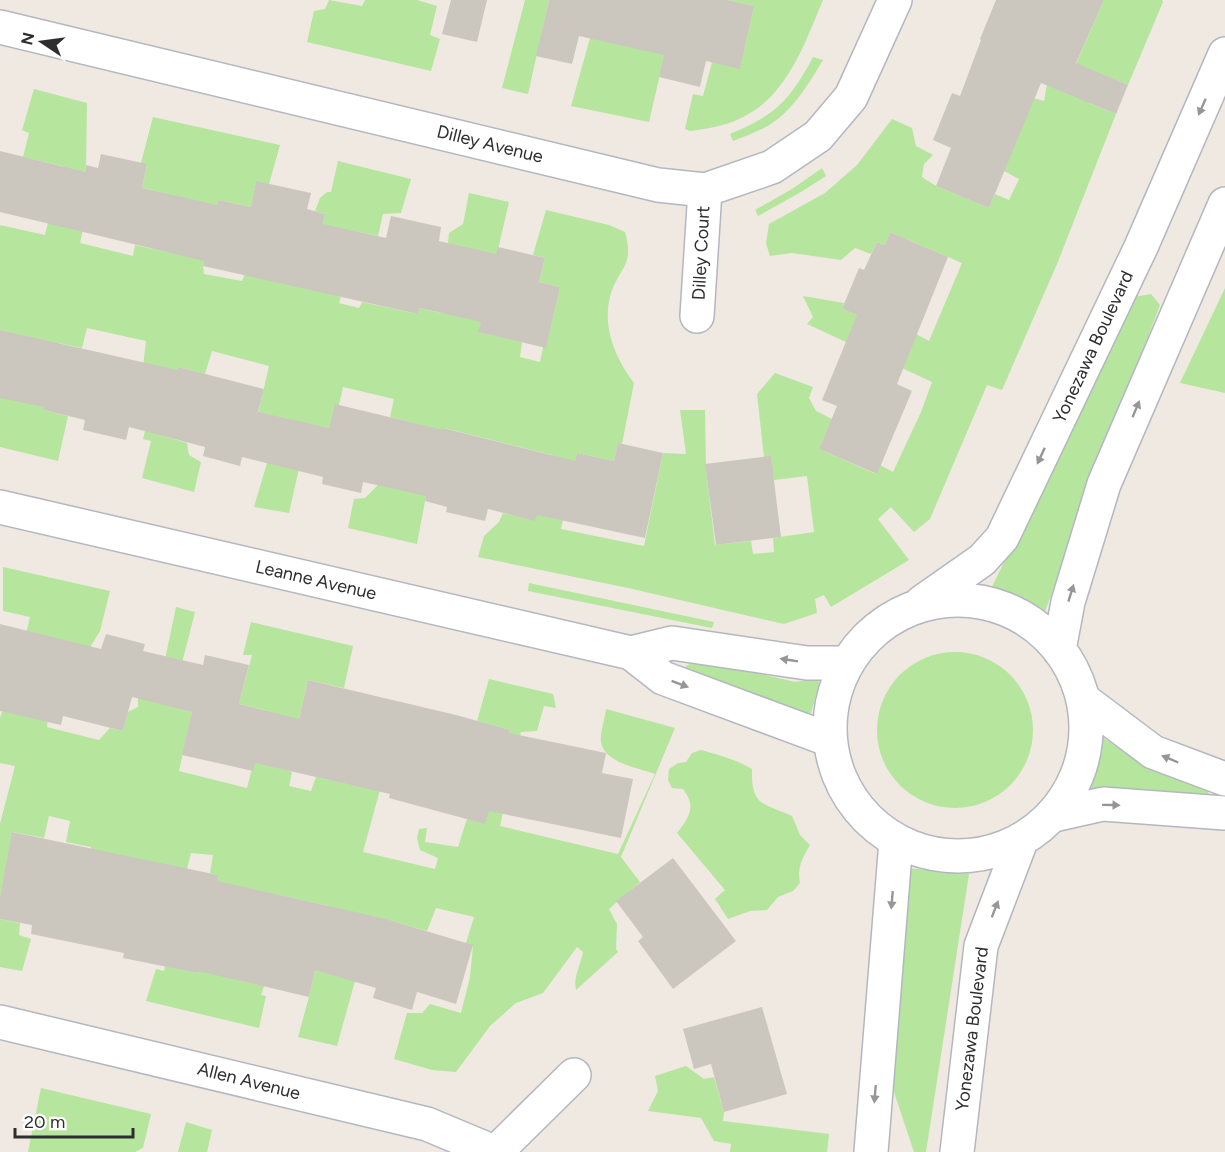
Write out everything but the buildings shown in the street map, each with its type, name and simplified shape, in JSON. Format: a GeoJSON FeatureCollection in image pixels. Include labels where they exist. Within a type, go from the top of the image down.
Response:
{"type":"FeatureCollection","features":[{"type":"Feature","properties":{"kind":"street","name":"Dilley Avenue"},"geometry":{"type":"LineString","coordinates":[[0,27],[657,185],[705,190],[772,167],[818,136],[851,98],[895,0]]}},
{"type":"Feature","properties":{"kind":"street","name":"Yonezawa Boulevard"},"geometry":{"type":"LineString","coordinates":[[915,606],[982,560],[1002,538],[1141,247],[1225,54]]}},
{"type":"Feature","properties":{"kind":"street","name":"Dilley Court"},"geometry":{"type":"LineString","coordinates":[[698,316],[705,190]]}},
{"type":"Feature","properties":{"kind":"street"},"geometry":{"type":"LineString","coordinates":[[1059,650],[1068,602],[1104,484],[1225,204]]}},
{"type":"Feature","properties":{"kind":"street","name":"Leanne Avenue"},"geometry":{"type":"LineString","coordinates":[[0,507],[631,653],[663,678],[830,740]]}},
{"type":"Feature","properties":{"kind":"street"},"geometry":{"type":"LineString","coordinates":[[949,599],[982,601],[1014,611],[1042,630],[1059,650],[1069,661],[1084,700],[1086,741],[1076,781],[1054,815],[1021,841],[992,853],[959,857],[927,854],[896,842],[866,818],[841,783],[833,760],[830,740],[833,699],[847,663],[871,633],[890,619],[915,606],[949,599]]}},
{"type":"Feature","properties":{"kind":"street","name":"Leanne Avenue"},"geometry":{"type":"LineString","coordinates":[[631,653],[672,643],[807,663],[847,663]]}},
{"type":"Feature","properties":{"kind":"street"},"geometry":{"type":"LineString","coordinates":[[1084,700],[1153,752],[1225,779]]}},
{"type":"Feature","properties":{"kind":"street"},"geometry":{"type":"LineString","coordinates":[[1054,815],[1103,804],[1225,813]]}},
{"type":"Feature","properties":{"kind":"street","name":"Yonezawa Boulevard"},"geometry":{"type":"LineString","coordinates":[[957,1152],[981,946],[1021,841]]}},
{"type":"Feature","properties":{"kind":"street"},"geometry":{"type":"LineString","coordinates":[[871,1152],[896,842]]}},
{"type":"Feature","properties":{"kind":"street","name":"Allen Avenue"},"geometry":{"type":"LineString","coordinates":[[0,1022],[427,1124],[495,1152]]}},
{"type":"Feature","properties":{"kind":"street"},"geometry":{"type":"LineString","coordinates":[[495,1152],[574,1075]]}},
{"type":"Feature","properties":{"kind":"green space"},"geometry":{"type":"Polygon","coordinates":[[[329,0],[362,6],[365,0],[417,0],[437,6],[430,35],[440,39],[431,71],[307,42],[314,11],[325,9],[329,0]]]}},
{"type":"Feature","properties":{"kind":"green space"},"geometry":{"type":"Polygon","coordinates":[[[525,0],[549,0],[528,94],[502,88],[525,0]]]}},
{"type":"Feature","properties":{"kind":"green space"},"geometry":{"type":"Polygon","coordinates":[[[677,0],[649,122],[571,106],[590,38],[677,0]]]}},
{"type":"Feature","properties":{"kind":"green space"},"geometry":{"type":"Polygon","coordinates":[[[728,0],[823,0],[792,68],[769,98],[755,110],[733,121],[690,131],[685,129],[693,94],[703,96],[712,62],[740,68],[754,6],[728,0]]]}},
{"type":"Feature","properties":{"kind":"green space"},"geometry":{"type":"Polygon","coordinates":[[[1104,0],[1162,0],[1163,2],[1128,85],[1101,74],[1089,103],[1116,114],[1057,264],[1002,390],[987,385],[930,519],[914,532],[891,507],[878,519],[909,560],[831,607],[824,595],[815,599],[817,613],[784,624],[628,588],[478,557],[484,536],[499,522],[503,513],[535,520],[552,455],[444,428],[425,501],[417,544],[348,528],[354,499],[365,498],[378,485],[423,426],[390,417],[394,399],[343,387],[339,405],[335,405],[329,428],[309,424],[289,513],[254,507],[267,463],[258,414],[269,366],[212,351],[205,374],[178,367],[160,435],[187,443],[189,455],[201,462],[194,492],[142,478],[151,441],[143,439],[160,371],[143,367],[146,341],[87,328],[82,348],[59,343],[44,410],[68,416],[58,461],[0,447],[0,398],[16,334],[0,330],[0,225],[45,235],[62,166],[23,157],[29,133],[22,130],[34,89],[87,103],[86,165],[77,205],[84,225],[80,243],[133,256],[135,245],[167,252],[180,197],[142,188],[147,165],[141,163],[153,117],[280,145],[269,184],[256,182],[251,207],[218,200],[203,266],[204,274],[242,281],[245,274],[309,289],[325,214],[315,211],[320,198],[327,192],[331,192],[338,161],[411,179],[401,213],[383,214],[378,236],[349,230],[334,295],[341,297],[339,303],[359,308],[362,302],[418,314],[420,308],[441,313],[456,246],[448,243],[449,233],[463,224],[469,193],[509,202],[479,332],[522,342],[520,357],[540,362],[543,347],[546,347],[560,287],[539,282],[545,258],[533,255],[546,210],[609,225],[625,232],[628,244],[627,260],[613,287],[608,308],[612,342],[634,383],[622,444],[618,443],[614,461],[577,453],[561,529],[644,546],[663,453],[686,454],[680,410],[705,410],[706,470],[715,545],[751,541],[753,554],[774,552],[773,538],[814,532],[807,476],[774,480],[764,457],[757,394],[775,373],[813,387],[809,398],[816,411],[832,419],[819,449],[876,474],[880,465],[893,472],[921,412],[932,382],[807,324],[813,317],[803,296],[844,303],[842,309],[914,338],[916,334],[929,341],[962,263],[890,232],[885,245],[877,242],[871,254],[855,248],[841,260],[792,253],[770,256],[766,243],[769,224],[825,193],[857,165],[892,119],[912,128],[916,146],[933,155],[924,164],[922,177],[936,186],[989,208],[995,194],[1009,200],[1019,179],[1004,171],[1030,97],[1044,101],[1047,84],[1072,73],[1104,0]]]}},
{"type":"Feature","properties":{"kind":"green space"},"geometry":{"type":"Polygon","coordinates":[[[813,57],[823,60],[791,107],[764,128],[733,141],[730,134],[770,113],[789,95],[813,57]]]}},
{"type":"Feature","properties":{"kind":"green space"},"geometry":{"type":"Polygon","coordinates":[[[822,168],[826,176],[758,216],[755,210],[792,189],[822,168]]]}},
{"type":"Feature","properties":{"kind":"green space"},"geometry":{"type":"Polygon","coordinates":[[[1225,288],[1225,393],[1180,383],[1225,288]]]}},
{"type":"Feature","properties":{"kind":"green space"},"geometry":{"type":"Polygon","coordinates":[[[1151,294],[1160,305],[1041,622],[984,603],[1134,297],[1151,294]]]}},
{"type":"Feature","properties":{"kind":"green space"},"geometry":{"type":"Polygon","coordinates":[[[3,567],[110,591],[100,631],[49,713],[47,727],[99,740],[110,728],[123,731],[128,712],[138,707],[138,695],[161,679],[176,607],[195,612],[171,706],[192,712],[179,771],[247,788],[267,711],[239,704],[252,655],[243,655],[251,622],[353,646],[344,688],[308,680],[287,770],[292,772],[289,786],[311,791],[316,777],[361,787],[371,744],[391,750],[363,852],[435,869],[438,858],[420,850],[417,838],[419,829],[427,828],[425,842],[458,847],[467,819],[485,823],[510,730],[477,721],[489,679],[553,694],[556,708],[544,706],[537,731],[521,732],[500,826],[618,854],[655,774],[623,764],[608,755],[601,742],[606,709],[675,728],[621,857],[640,882],[609,909],[617,924],[616,949],[618,952],[576,990],[576,975],[583,952],[577,947],[543,993],[516,1003],[490,1026],[456,1072],[432,1070],[394,1059],[407,1013],[422,1013],[430,1004],[461,1013],[470,977],[473,946],[466,943],[474,917],[436,908],[427,931],[373,916],[337,1046],[298,1037],[329,906],[255,890],[234,979],[264,986],[261,995],[266,996],[259,1028],[146,1001],[156,969],[164,971],[165,966],[197,973],[218,875],[210,873],[213,855],[191,853],[187,869],[91,851],[91,847],[66,842],[70,821],[49,816],[44,838],[13,832],[0,897],[0,824],[15,766],[0,763],[0,718],[2,712],[7,712],[30,617],[3,611],[3,567]]]}},
{"type":"Feature","properties":{"kind":"green space"},"geometry":{"type":"Polygon","coordinates":[[[529,583],[714,622],[712,628],[528,591],[529,583]]]}},
{"type":"Feature","properties":{"kind":"green space"},"geometry":{"type":"Polygon","coordinates":[[[955,652],[985,658],[1010,675],[1027,700],[1033,730],[1027,760],[1010,785],[985,802],[955,808],[925,802],[900,785],[883,760],[877,730],[883,700],[900,675],[925,658],[955,652]]]}},
{"type":"Feature","properties":{"kind":"green space"},"geometry":{"type":"Polygon","coordinates":[[[697,659],[795,682],[812,679],[820,682],[810,716],[690,675],[685,667],[697,659]]]}},
{"type":"Feature","properties":{"kind":"green space"},"geometry":{"type":"Polygon","coordinates":[[[1102,737],[1138,761],[1203,784],[1209,794],[1202,798],[1146,789],[1090,789],[1102,737]]]}},
{"type":"Feature","properties":{"kind":"green space"},"geometry":{"type":"Polygon","coordinates":[[[701,750],[752,769],[752,781],[757,797],[761,802],[792,816],[800,835],[810,845],[801,863],[800,883],[793,891],[778,897],[767,910],[750,911],[728,919],[715,899],[725,890],[677,833],[688,817],[690,801],[683,789],[672,788],[668,780],[669,769],[678,763],[686,762],[692,753],[701,750]]]}},
{"type":"Feature","properties":{"kind":"green space"},"geometry":{"type":"Polygon","coordinates":[[[907,868],[969,874],[926,1152],[914,1152],[894,1092],[892,1043],[907,868]]]}},
{"type":"Feature","properties":{"kind":"green space"},"geometry":{"type":"Polygon","coordinates":[[[0,919],[20,923],[19,935],[31,939],[22,971],[0,967],[0,919]]]}},
{"type":"Feature","properties":{"kind":"green space"},"geometry":{"type":"Polygon","coordinates":[[[686,1066],[704,1079],[714,1077],[724,1112],[723,1121],[829,1134],[827,1152],[730,1152],[731,1144],[714,1141],[701,1118],[648,1111],[658,1091],[655,1076],[686,1066]]]}},
{"type":"Feature","properties":{"kind":"green space"},"geometry":{"type":"Polygon","coordinates":[[[41,1088],[151,1114],[143,1148],[135,1152],[28,1152],[41,1088]]]}},
{"type":"Feature","properties":{"kind":"green space"},"geometry":{"type":"Polygon","coordinates":[[[186,1122],[212,1130],[207,1152],[178,1152],[186,1122]]]}}]}
